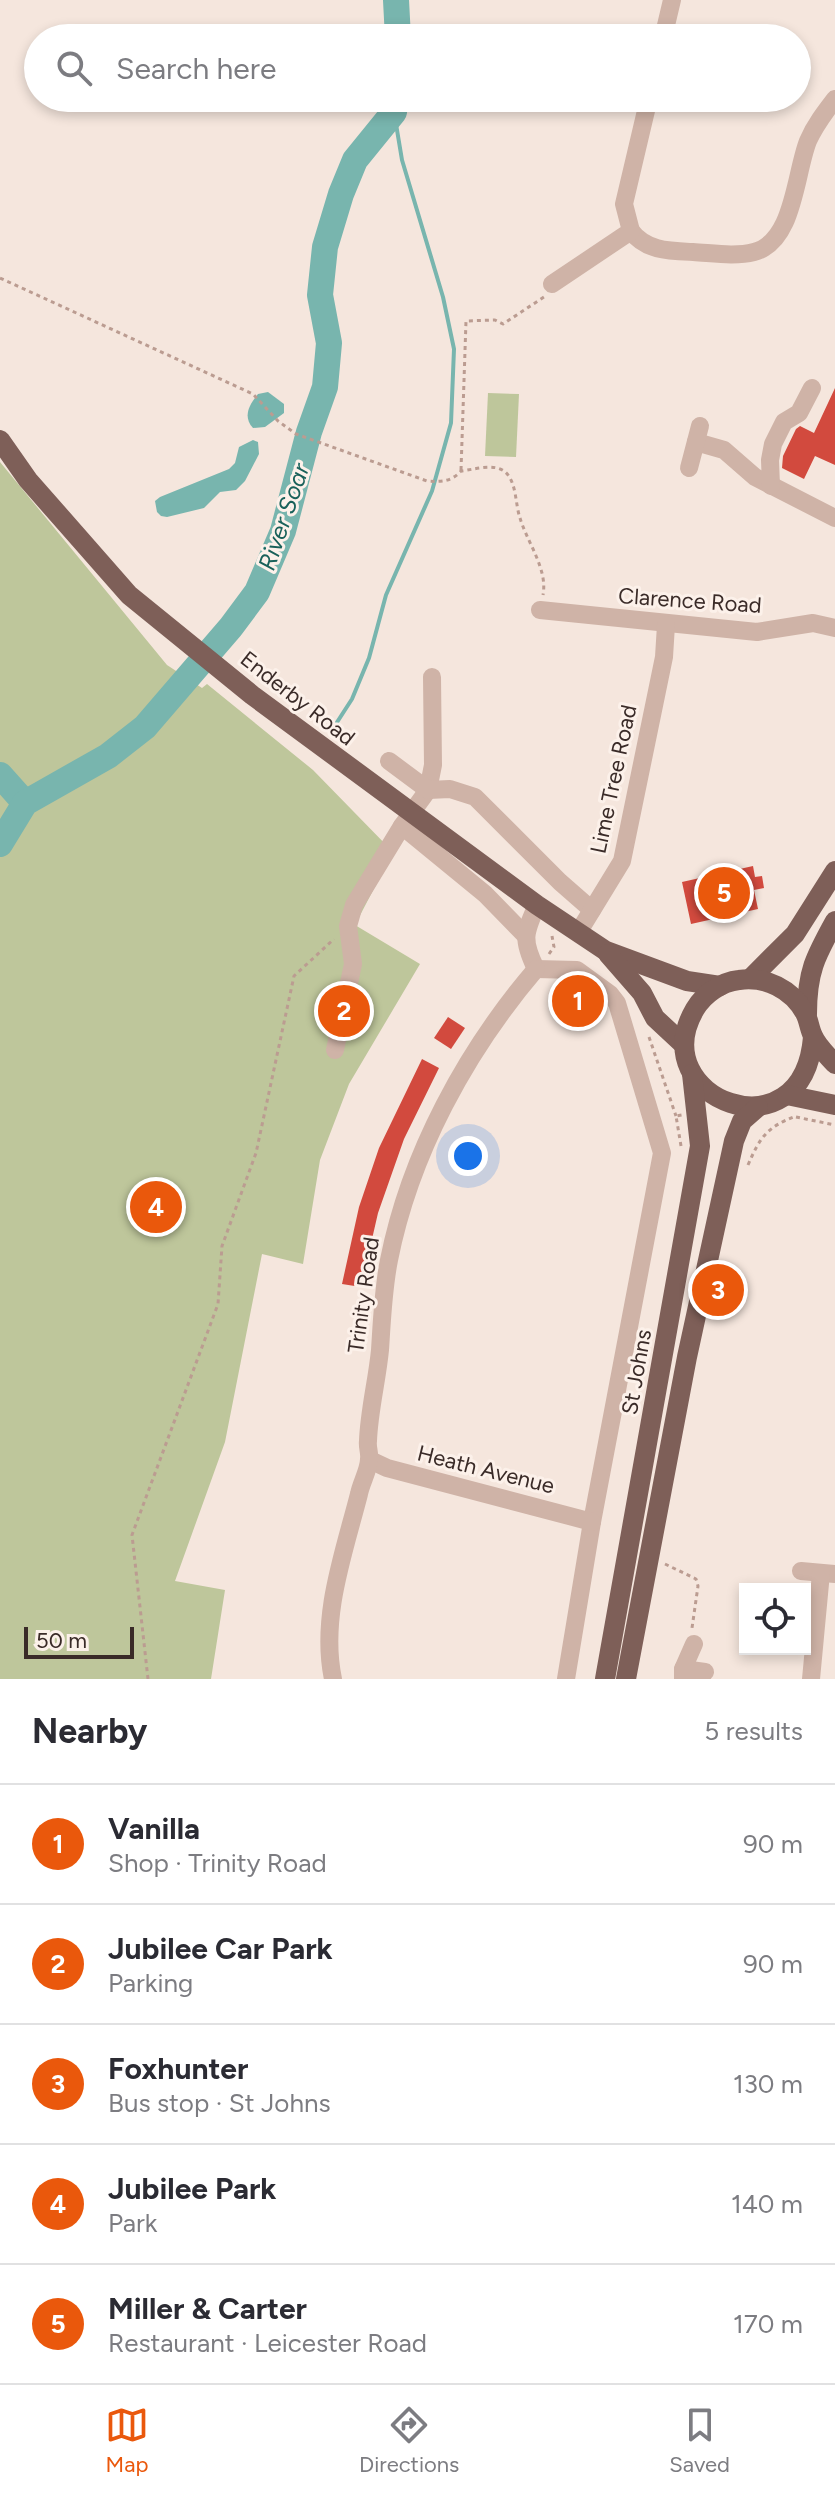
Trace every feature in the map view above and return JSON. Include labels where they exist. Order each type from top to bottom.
[{"type":"main road","name":"Enderby Road","points":[[0,440],[28,480],[129,595],[407,819],[601,948],[687,981],[720,986]]},
{"type":"main road","points":[[750,979],[795,934],[835,871]]},
{"type":"main road","points":[[626,1679],[687,1357],[734,1141],[742,1121],[758,1107],[787,1095],[801,1081],[811,1060],[813,1037],[807,1014],[807,983],[818,951],[835,921]]},
{"type":"main road","name":"Enderby Road","points":[[601,948],[642,993],[655,1018],[684,1045]]},
{"type":"main road","points":[[758,1107],[724,1102],[705,1091],[692,1074],[686,1058],[684,1045],[688,1021],[700,1001],[720,986],[750,979],[773,983],[783,989],[807,1014]]},
{"type":"main road","points":[[813,1037],[835,1064]]},
{"type":"main road","name":"St Johns","points":[[605,1679],[700,1146],[692,1074]]},
{"type":"main road","points":[[787,1095],[835,1105]]},
{"type":"street","points":[[666,24],[672,0]]},
{"type":"street","points":[[646,112],[624,204],[631,231],[645,244],[665,251],[743,254],[768,246],[779,236],[814,128],[835,99]]},
{"type":"street","points":[[552,284],[631,231]]},
{"type":"street","points":[[771,486],[773,444],[784,422],[799,413],[812,388]]},
{"type":"street","points":[[689,468],[698,434],[724,450],[755,477],[835,518]]},
{"type":"street","name":"Clarence Road","points":[[540,610],[757,632],[813,623],[835,628]]},
{"type":"street","name":"Lime Tree Road","points":[[578,933],[622,861],[664,657],[666,625]]},
{"type":"street","points":[[335,1050],[353,964],[348,926],[354,905],[428,790],[433,765],[432,677]]},
{"type":"street","points":[[389,761],[428,790],[450,789],[475,797],[592,910]]},
{"type":"street","points":[[407,819],[524,934],[536,969],[577,970],[610,994],[617,1003],[662,1153],[592,1522],[566,1679]]},
{"type":"street","points":[[524,934],[537,905]]},
{"type":"street","points":[[577,970],[601,948]]},
{"type":"street","name":"Trinity Road","points":[[333,1679],[330,1618],[360,1489],[370,1460],[367,1442],[380,1352],[383,1296],[399,1220],[413,1179],[449,1098],[478,1048],[536,969]]},
{"type":"street","name":"Heath Avenue","points":[[370,1460],[387,1468],[592,1522]]},
{"type":"street","points":[[801,1571],[828,1573],[826,1630],[811,1679]]},
{"type":"street","points":[[694,1644],[683,1674],[705,1672]]},
{"type":"path","points":[[0,278],[253,394],[278,421],[296,434],[427,481],[441,482],[454,479],[461,471],[466,321],[495,320],[503,324],[549,294],[552,284]]},
{"type":"path","points":[[461,471],[495,467],[510,479],[519,517],[537,557],[545,588],[540,610]]},
{"type":"path","points":[[148,1679],[132,1535],[218,1304],[222,1246],[256,1153],[294,976],[348,926]]},
{"type":"path","points":[[793,1117],[835,1125]]},
{"type":"path","points":[[648,1557],[696,1579],[698,1586],[691,1635],[694,1644]]},
{"type":"green space","points":[[488,393],[519,394],[516,457],[485,456]]},
{"type":"green space","points":[[0,462],[167,665],[202,688],[207,684],[313,770],[393,852],[355,925],[420,964],[349,1084],[320,1160],[303,1264],[262,1254],[225,1442],[175,1581],[225,1590],[211,1679],[0,1679]]},
{"type":"water","points":[[268,392],[284,404],[284,413],[265,427],[253,428],[248,419],[250,406],[258,394]]},
{"type":"water","points":[[253,440],[258,442],[259,454],[245,481],[236,490],[220,492],[204,508],[167,517],[157,512],[155,501],[160,497],[229,469],[235,463],[239,447]]},
{"type":"building","points":[[835,388],[835,465],[815,456],[804,479],[782,468],[783,456],[800,426],[814,433]]},
{"type":"building","points":[[753,866],[755,877],[762,876],[764,888],[754,890],[758,909],[691,924],[682,882]]},
{"type":"building","points":[[448,1017],[465,1028],[451,1049],[434,1038]]},
{"type":"building","points":[[422,1059],[439,1068],[404,1139],[378,1213],[361,1287],[342,1284],[359,1207],[379,1148]]},
{"type":"waterway","name":"River Soar","points":[[396,0],[397,24]]},
{"type":"waterway","points":[[332,730],[352,699],[369,658],[386,595],[432,491],[451,423],[454,349],[443,297],[402,160],[394,112]]},
{"type":"waterway","name":"River Soar","points":[[0,844],[25,803],[108,756],[145,727],[257,592],[283,531],[309,432],[325,387],[329,343],[320,295],[325,247],[355,160],[394,112]]},
{"type":"waterway","points":[[0,775],[25,803]]},
{"type":"place","name":"Miller & Carter","points":[[724,893]]},
{"type":"place","name":"Vanilla","points":[[578,1001]]},
{"type":"place","name":"Jubilee Car Park","points":[[344,1011]]},
{"type":"place","name":"Jubilee Park","points":[[156,1207]]},
{"type":"place","name":"Foxhunter","points":[[718,1290]]}]
